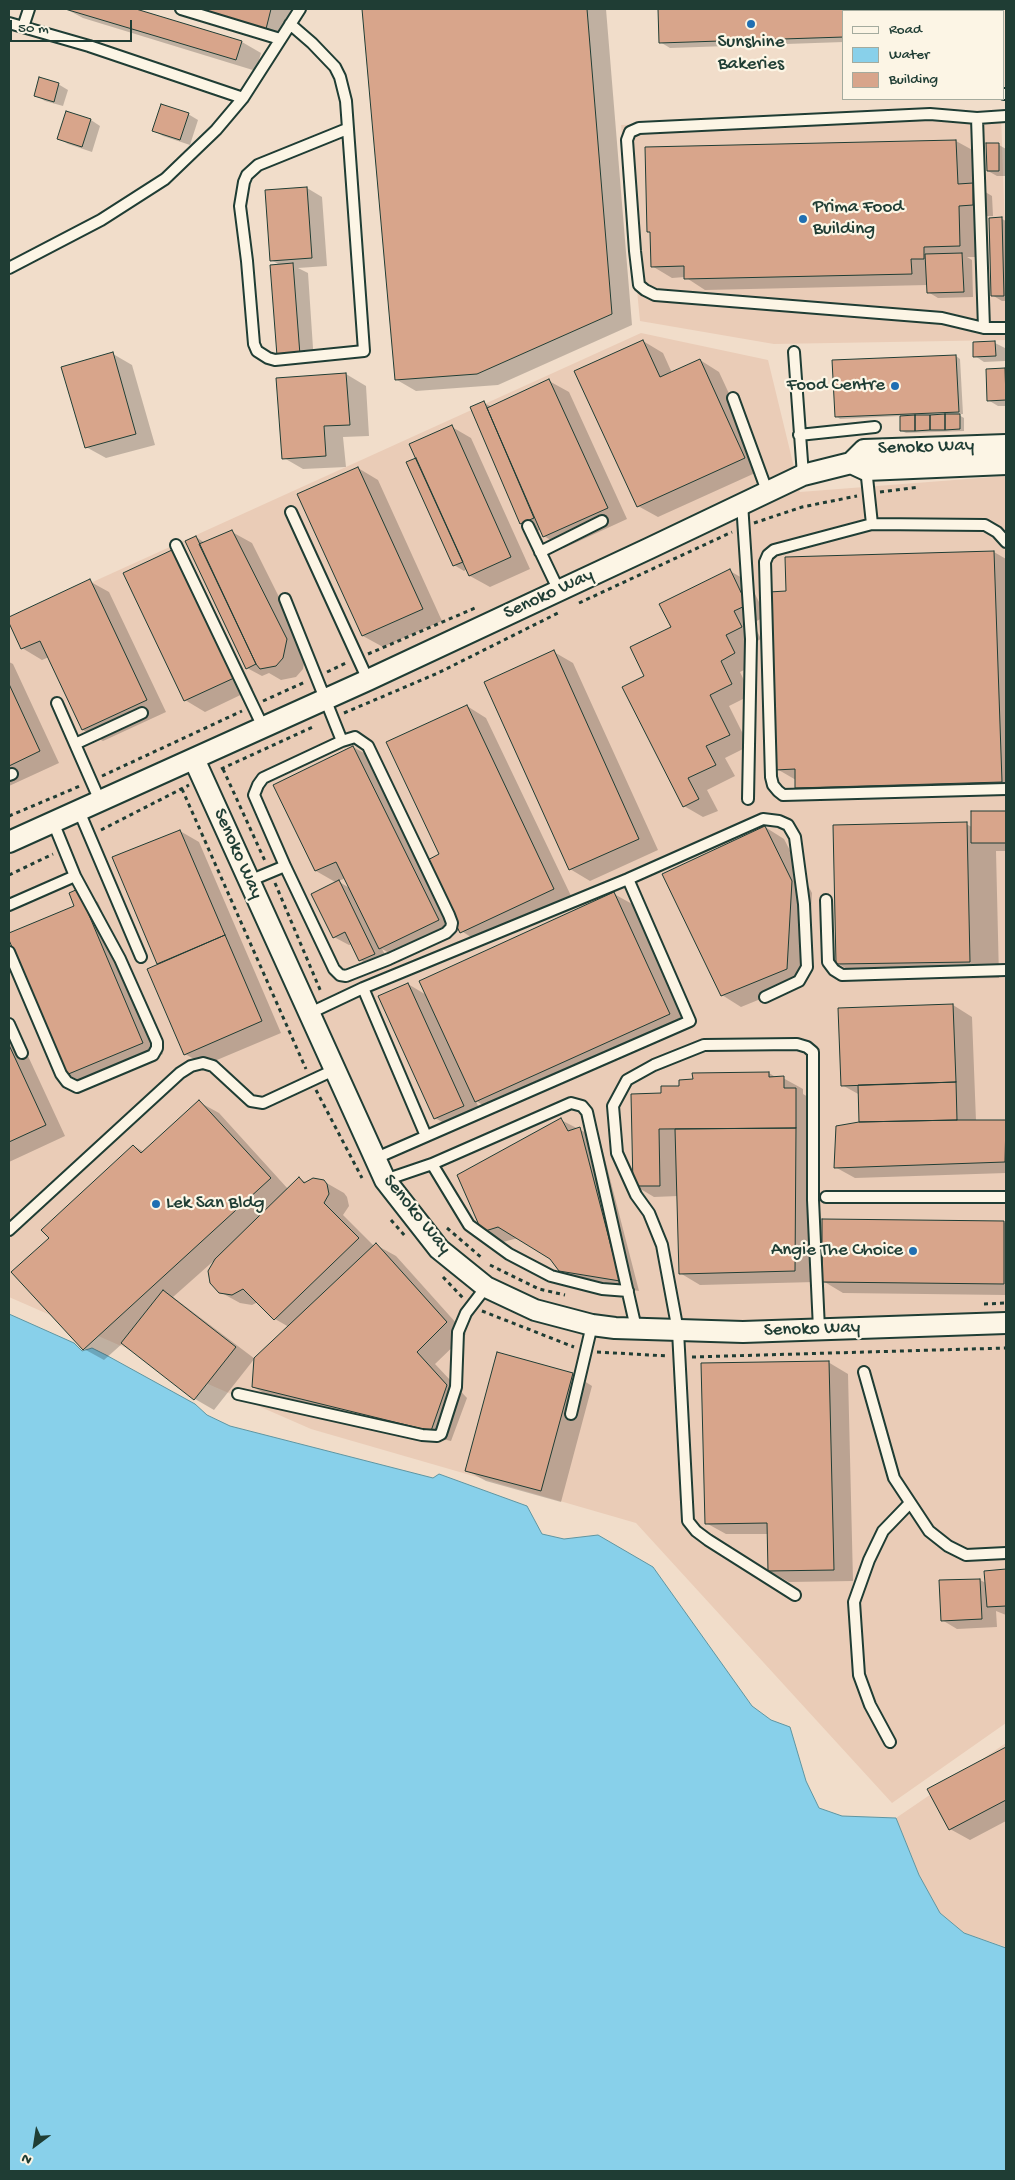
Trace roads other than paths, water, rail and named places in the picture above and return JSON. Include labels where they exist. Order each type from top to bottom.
[{"type":"street","name":"Senoko Way","points":[[9,842],[263,728],[329,708],[368,680],[803,475],[860,461],[1006,445]]},
{"type":"street","name":"Senoko Way","points":[[860,461],[1006,464]]},
{"type":"street","name":"Senoko Way","points":[[194,759],[308,1014],[385,1180],[438,1249],[486,1287],[535,1310],[592,1325],[678,1331],[743,1332],[1006,1323]]},
{"type":"lane","points":[[23,27],[29,9]]},
{"type":"lane","points":[[181,9],[280,39]]},
{"type":"lane","points":[[9,268],[101,220],[165,179],[216,130],[243,98],[300,9]]},
{"type":"lane","points":[[9,23],[89,46],[243,98]]},
{"type":"lane","points":[[290,24],[312,42],[335,67],[340,77],[346,101],[364,351],[275,360],[268,358],[257,351],[254,344],[240,206],[244,182],[247,175],[258,165],[347,129]]},
{"type":"lane","points":[[1006,116],[977,118],[930,114],[638,128],[630,132],[627,140],[628,175],[639,285],[655,295],[942,318],[984,328],[1006,328]]},
{"type":"lane","points":[[977,118],[984,328]]},
{"type":"lane","points":[[794,352],[803,475]]},
{"type":"lane","points":[[733,398],[767,491]]},
{"type":"lane","points":[[799,435],[875,427]]},
{"type":"lane","points":[[860,461],[870,493],[872,524]]},
{"type":"lane","points":[[742,503],[751,639],[748,799]]},
{"type":"lane","points":[[291,512],[368,680]]},
{"type":"lane","points":[[540,552],[602,521]]},
{"type":"lane","points":[[1006,542],[997,532],[985,525],[872,524],[774,550],[768,555],[765,562],[771,777],[773,785],[783,795],[1006,789]]},
{"type":"lane","points":[[528,526],[559,591]]},
{"type":"lane","points":[[176,545],[263,728]]},
{"type":"lane","points":[[285,599],[342,741]]},
{"type":"lane","points":[[57,703],[100,801]]},
{"type":"lane","points":[[75,744],[142,713]]},
{"type":"lane","points":[[355,737],[368,746],[449,915],[452,923],[451,928],[446,933],[389,959],[346,976],[340,975],[334,969],[285,866],[254,795],[255,790],[263,778],[342,741],[355,737]]},
{"type":"lane","points":[[79,811],[141,957]]},
{"type":"lane","points":[[308,1014],[363,988],[628,879],[763,819],[779,821],[788,825],[795,837],[804,904],[807,967],[799,981],[765,997]]},
{"type":"lane","points":[[9,952],[61,1074],[67,1082],[77,1087],[153,1055],[157,1048],[156,1042],[120,959],[75,876],[53,822]]},
{"type":"lane","points":[[249,881],[285,866]]},
{"type":"lane","points":[[9,905],[75,876]]},
{"type":"lane","points":[[374,1159],[690,1021],[628,879]]},
{"type":"lane","points":[[826,900],[828,962],[834,970],[842,975],[1006,970]]},
{"type":"lane","points":[[363,988],[426,1136]]},
{"type":"lane","points":[[9,1024],[22,1053]]},
{"type":"lane","points":[[795,1595],[708,1540],[696,1531],[688,1521],[678,1331],[662,1245],[649,1213],[636,1195],[617,1153],[612,1106],[627,1080],[654,1065],[704,1045],[797,1044],[813,1052],[813,1200],[819,1329]]},
{"type":"lane","points":[[9,1230],[173,1080],[191,1066],[203,1063],[213,1066],[256,1103],[263,1103],[334,1070]]},
{"type":"lane","points":[[385,1180],[432,1164],[571,1102],[578,1103],[587,1112],[636,1328]]},
{"type":"lane","points":[[432,1164],[469,1226],[509,1254],[551,1276],[602,1289],[628,1290]]},
{"type":"lane","points":[[826,1197],[1006,1197]]},
{"type":"lane","points":[[238,1394],[422,1435],[437,1436],[441,1434],[456,1387],[458,1332],[471,1307],[486,1287]]},
{"type":"lane","points":[[571,1414],[592,1325]]},
{"type":"lane","points":[[864,1372],[894,1478],[929,1531],[948,1546],[966,1555],[1006,1553]]},
{"type":"lane","points":[[890,1742],[870,1705],[860,1675],[854,1602],[883,1531],[910,1504]]},
{"type":"water","points":[[9,1314],[74,1343],[82,1351],[92,1348],[106,1355],[195,1404],[207,1415],[230,1426],[433,1478],[439,1474],[527,1506],[542,1534],[564,1539],[598,1535],[653,1567],[752,1706],[771,1720],[790,1727],[806,1781],[819,1808],[842,1816],[896,1818],[919,1875],[940,1913],[964,1933],[1006,1948],[1006,2171],[9,2171]]},
{"type":"place","name":"Sunshine Bakeries","points":[[751,24]]},
{"type":"place","name":"Prima Food Building","points":[[803,219]]},
{"type":"place","name":"Food Centre","points":[[895,386]]},
{"type":"place","name":"Lek San Bldg","points":[[156,1204]]},
{"type":"place","name":"Angie The Choice","points":[[913,1251]]}]
